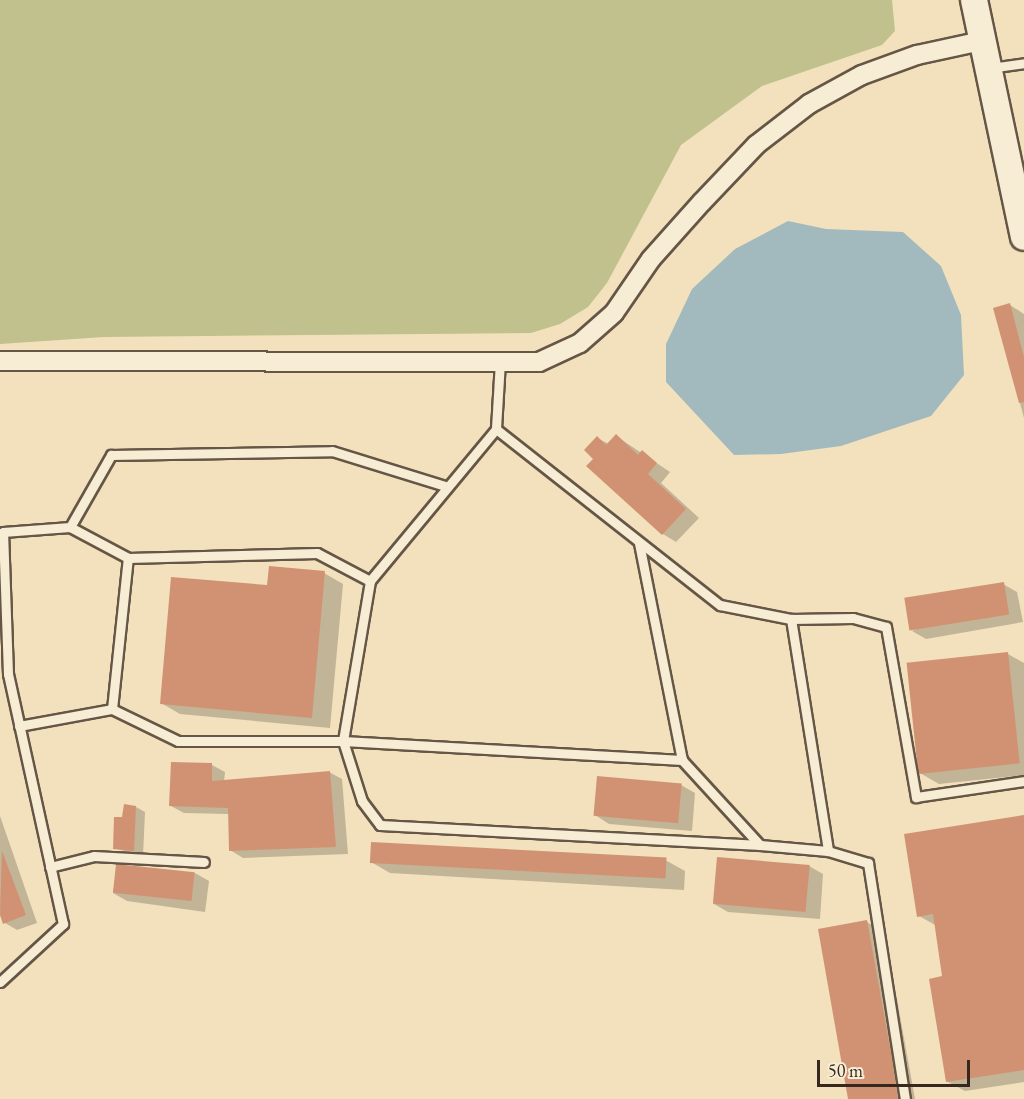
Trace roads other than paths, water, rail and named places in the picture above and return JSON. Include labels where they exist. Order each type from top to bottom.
[{"type":"main road","points":[[974,0],[1024,237]]},
{"type":"street","points":[[0,361],[539,362],[580,343],[614,313],[651,259],[702,202],[756,145],[808,104],[862,75],[906,59],[981,41]]},
{"type":"lane","points":[[987,68],[1024,63]]},
{"type":"lane","points":[[500,361],[496,429],[370,581],[343,741],[362,801],[380,825],[760,845],[828,851],[868,863],[905,1099]]},
{"type":"lane","points":[[496,429],[720,605],[791,619],[854,618],[886,627],[916,797],[1024,781]]},
{"type":"lane","points":[[70,527],[111,455],[332,451],[448,487]]},
{"type":"lane","points":[[0,982],[63,924],[8,675],[3,532],[70,527],[129,558],[317,553],[370,581]]},
{"type":"lane","points":[[639,543],[682,760],[760,845]]},
{"type":"lane","points":[[112,709],[129,558]]},
{"type":"lane","points":[[791,619],[828,851]]},
{"type":"lane","points":[[19,726],[112,709],[178,741],[343,741],[682,760]]},
{"type":"lane","points":[[50,867],[94,856],[204,862]]},
{"type":"water","points":[[788,221],[826,229],[903,232],[941,266],[961,315],[964,375],[931,416],[841,446],[781,454],[734,455],[666,382],[666,344],[692,289],[735,249]]}]
